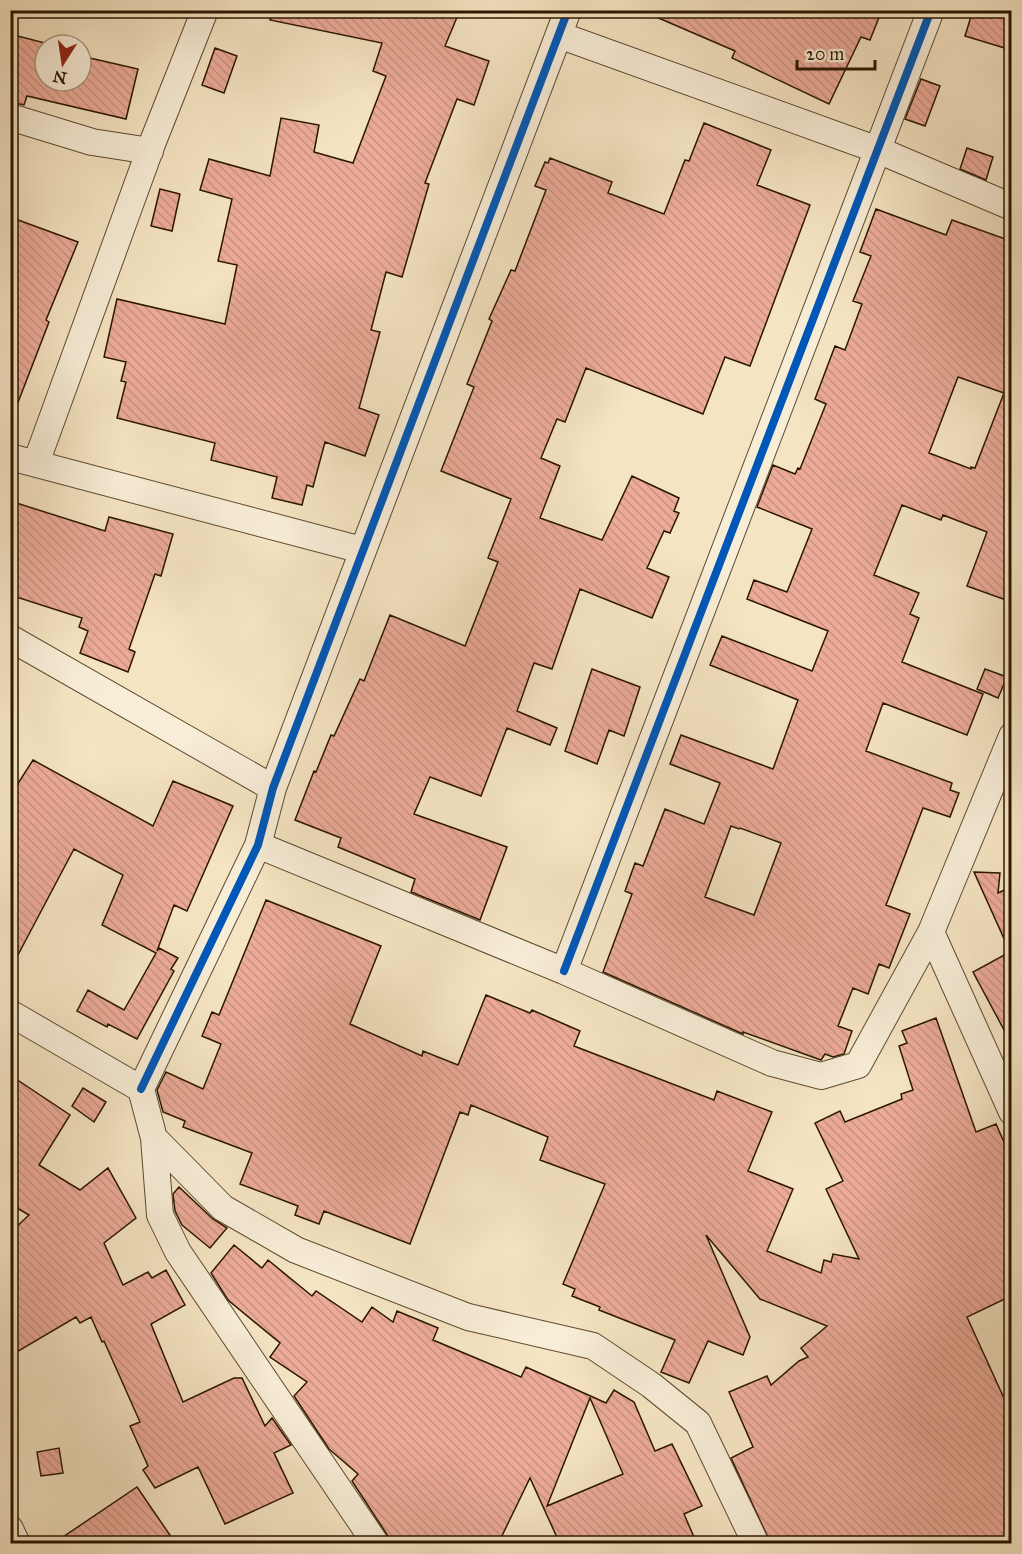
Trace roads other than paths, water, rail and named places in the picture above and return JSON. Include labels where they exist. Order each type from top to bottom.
[{"type":"street","points":[[36,463],[204,10]]},
{"type":"street","points":[[376,1544],[178,1252],[160,1215],[154,1138],[141,1089],[258,845],[273,788],[568,10]]},
{"type":"street","points":[[564,972],[931,10]]},
{"type":"street","points":[[559,34],[878,150],[1011,207]]},
{"type":"street","points":[[10,117],[93,142],[150,151]]},
{"type":"street","points":[[10,457],[363,550]]},
{"type":"street","points":[[10,638],[273,788]]},
{"type":"street","points":[[258,845],[564,972],[772,1063],[822,1076],[858,1065],[931,932],[1011,736]]},
{"type":"street","points":[[931,932],[1011,1112]]},
{"type":"street","points":[[10,1013],[141,1089]]},
{"type":"street","points":[[154,1138],[223,1208],[296,1250],[468,1317],[593,1346],[651,1385],[698,1423],[756,1544]]},
{"type":"street","points":[[10,1529],[17,1544]]}]
